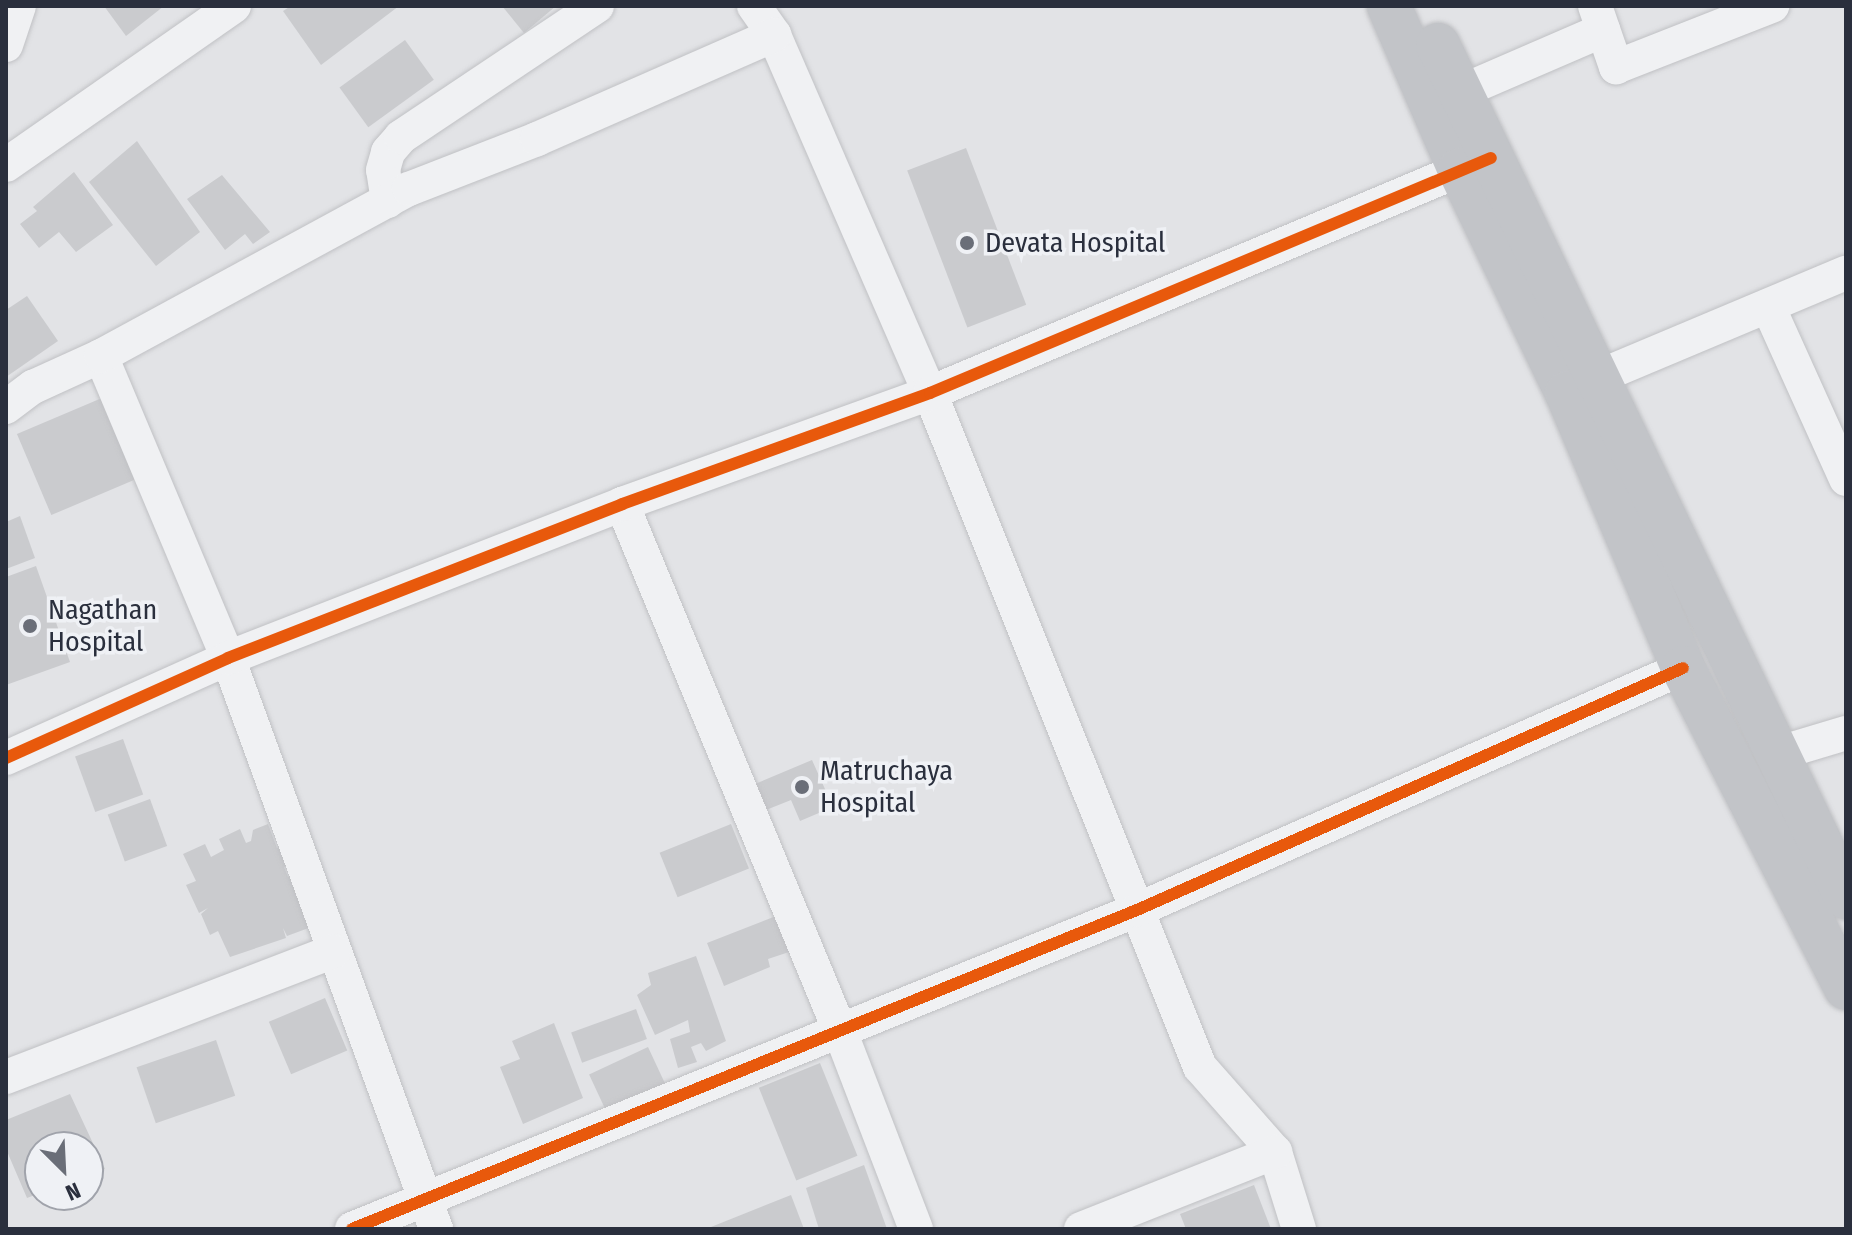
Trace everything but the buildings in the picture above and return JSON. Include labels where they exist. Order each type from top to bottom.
[{"type":"main road","points":[[1389,6],[1460,170],[1567,393],[1683,668],[1846,988]]},
{"type":"main road","points":[[1421,6],[1846,897]]},
{"type":"street","points":[[6,45],[19,6]]},
{"type":"street","points":[[6,165],[234,6]]},
{"type":"street","points":[[388,201],[383,170],[388,152],[401,137],[597,6]]},
{"type":"street","points":[[754,6],[774,35],[930,393],[1200,1067],[1275,1152],[1299,1229]]},
{"type":"street","points":[[1460,92],[1599,18],[1616,67],[1772,6]]},
{"type":"street","points":[[6,407],[33,387],[101,356],[388,201],[774,35]]},
{"type":"street","points":[[6,758],[228,658],[622,504],[930,393],[1460,170]]},
{"type":"street","points":[[1598,377],[1846,273]]},
{"type":"street","points":[[1768,306],[1846,479]]},
{"type":"street","points":[[101,356],[228,658],[430,1214]]},
{"type":"street","points":[[622,504],[840,1031],[916,1229]]},
{"type":"street","points":[[352,1229],[430,1214],[840,1031],[1137,910],[1683,668]]},
{"type":"street","points":[[1776,754],[1846,733]]},
{"type":"street","points":[[6,1077],[334,951]]},
{"type":"street","points":[[1081,1229],[1275,1152]]},
{"type":"cycle path","points":[[6,758],[228,658],[622,504],[930,393],[1491,158]]},
{"type":"cycle path","points":[[352,1229],[1137,910],[1683,668]]},
{"type":"place","name":"Devata Hospital","points":[[967,243]]},
{"type":"place","name":"Nagathan Hospital","points":[[30,626]]},
{"type":"place","name":"Matruchaya Hospital","points":[[802,787]]}]
